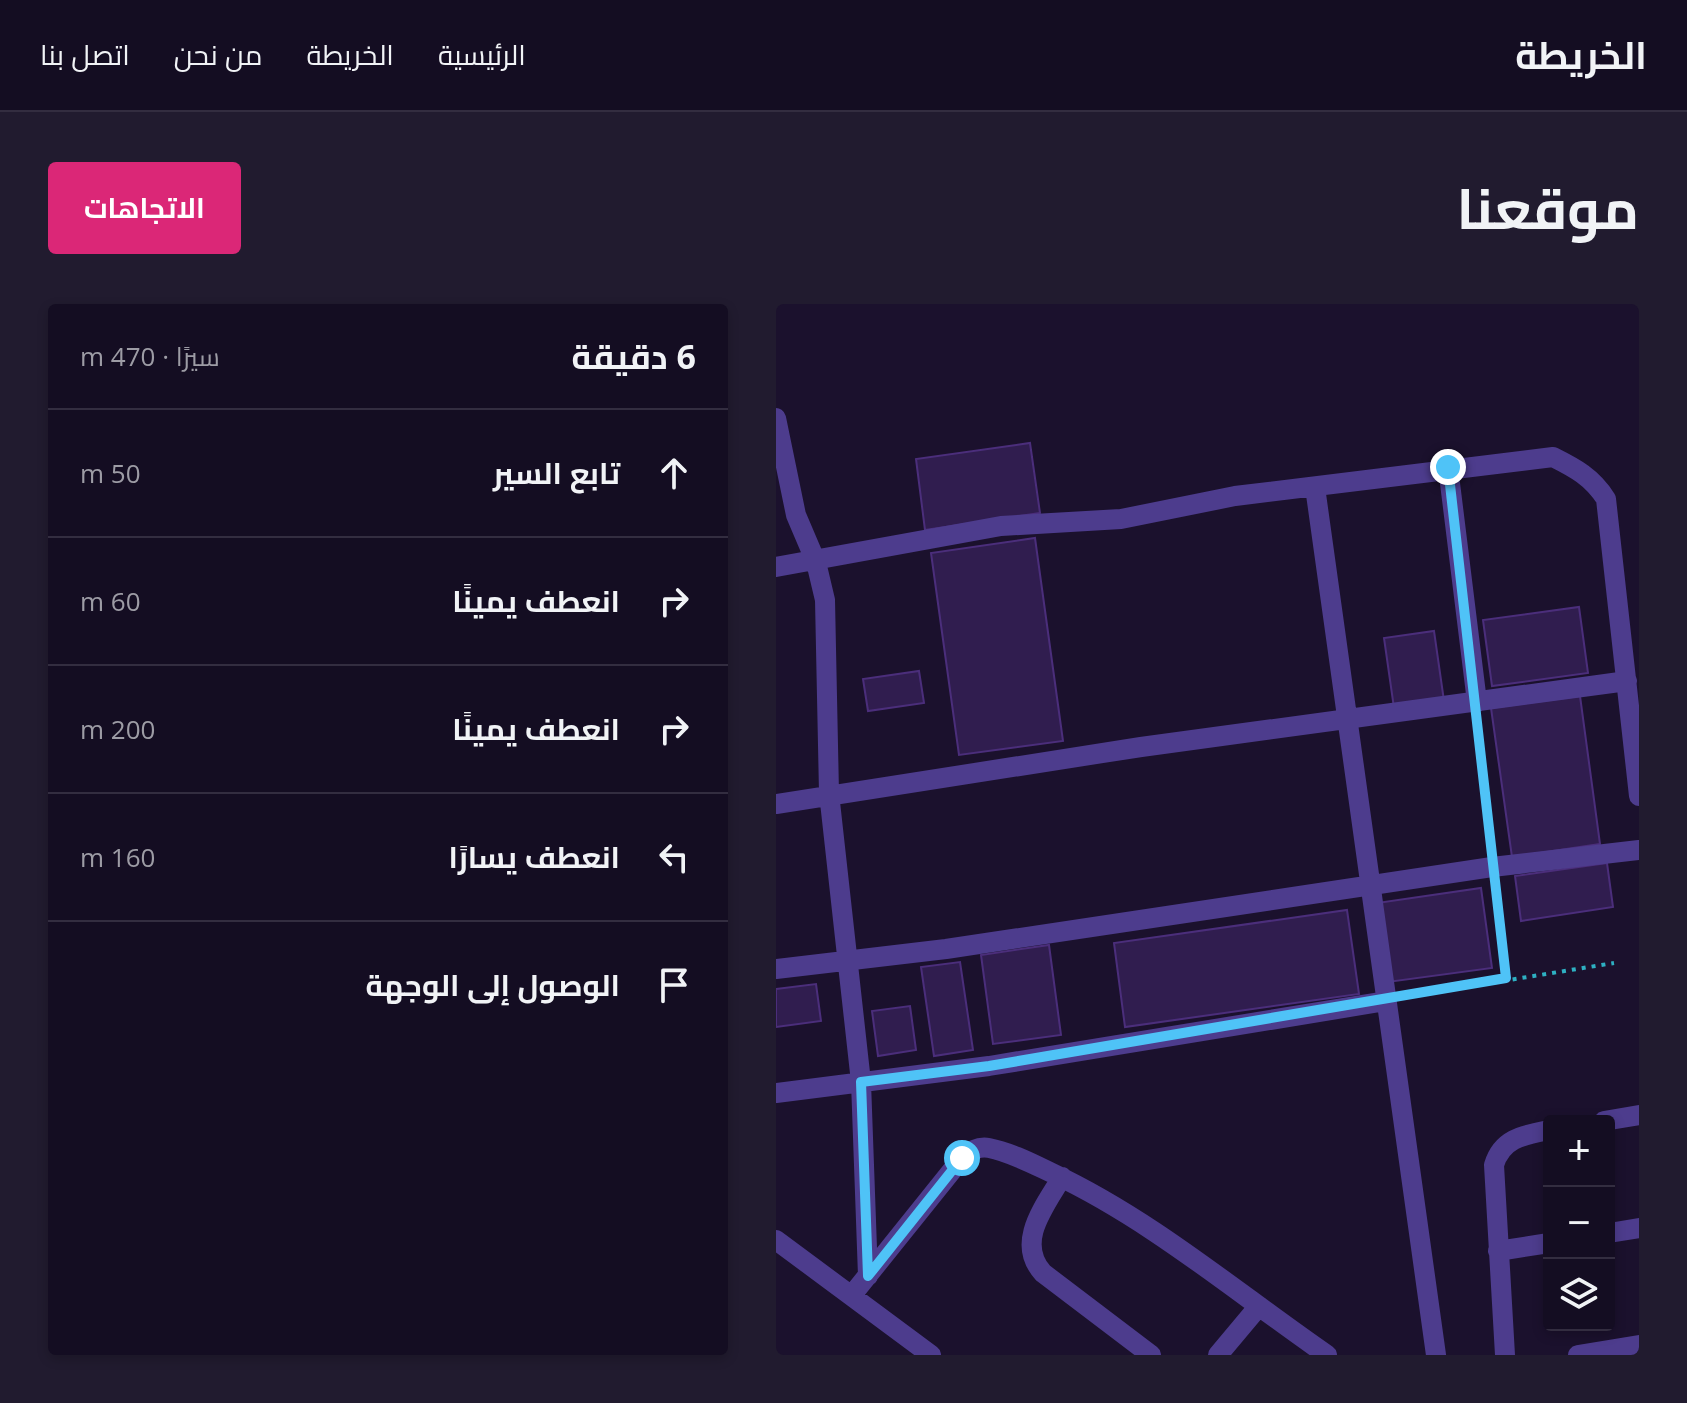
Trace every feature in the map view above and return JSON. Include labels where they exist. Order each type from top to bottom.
[{"type":"street","points":[[776,418],[796,515],[816,562],[825,600],[829,793],[861,1082],[868,1276]]},
{"type":"street","points":[[776,567],[816,562],[962,532],[1066,520],[1121,519],[1235,496],[1448,467],[1553,457],[1596,483],[1606,499],[1612,528],[1639,796]]},
{"type":"street","points":[[1448,467],[1477,702]]},
{"type":"street","points":[[1315,487],[1436,1355]]},
{"type":"street","points":[[776,804],[829,793],[1627,681]]},
{"type":"street","points":[[776,969],[848,958],[946,949],[1492,867],[1639,850]]},
{"type":"street","points":[[776,1093],[989,1066],[1386,1001]]},
{"type":"street","points":[[1615,1119],[1639,1115]]},
{"type":"street","points":[[1505,1355],[1493,1174],[1497,1157],[1514,1138],[1543,1131]]},
{"type":"street","points":[[852,1295],[962,1158],[976,1148],[987,1147],[1062,1177],[1184,1251],[1327,1355]]},
{"type":"street","points":[[1062,1177],[1036,1222],[1030,1248],[1032,1259],[1043,1273],[1151,1355]]},
{"type":"street","points":[[1615,1232],[1639,1228]]},
{"type":"street","points":[[776,1240],[931,1355]]},
{"type":"street","points":[[1498,1251],[1543,1244]]},
{"type":"street","points":[[1218,1355],[1259,1306]]},
{"type":"street","points":[[1586,1354],[1639,1345]]},
{"type":"path","points":[[1477,702],[1506,978]]},
{"type":"path","points":[[1386,1001],[1506,978],[1614,963]]},
{"type":"building","points":[[1030,443],[1040,513],[925,530],[916,459]]},
{"type":"building","points":[[1035,538],[1063,741],[959,755],[931,553]]},
{"type":"building","points":[[1579,607],[1588,673],[1492,686],[1483,620]]},
{"type":"building","points":[[1434,631],[1444,701],[1394,708],[1384,638]]},
{"type":"building","points":[[919,671],[924,703],[868,711],[863,679]]},
{"type":"building","points":[[1580,696],[1600,844],[1512,857],[1491,708]]},
{"type":"building","points":[[1607,863],[1613,907],[1521,921],[1515,876]]},
{"type":"building","points":[[1481,888],[1492,968],[1388,982],[1377,903]]},
{"type":"building","points":[[1347,910],[1359,994],[1125,1027],[1114,943]]},
{"type":"building","points":[[1049,945],[1061,1035],[993,1044],[981,955]]},
{"type":"building","points":[[960,962],[973,1050],[934,1056],[921,967]]},
{"type":"building","points":[[816,984],[821,1021],[776,1027],[776,989]]},
{"type":"building","points":[[910,1006],[916,1050],[878,1056],[872,1011]]},
{"type":"route","points":[[962,1158],[868,1276],[861,1082],[989,1066],[1386,1001],[1506,978],[1448,467]]}]
